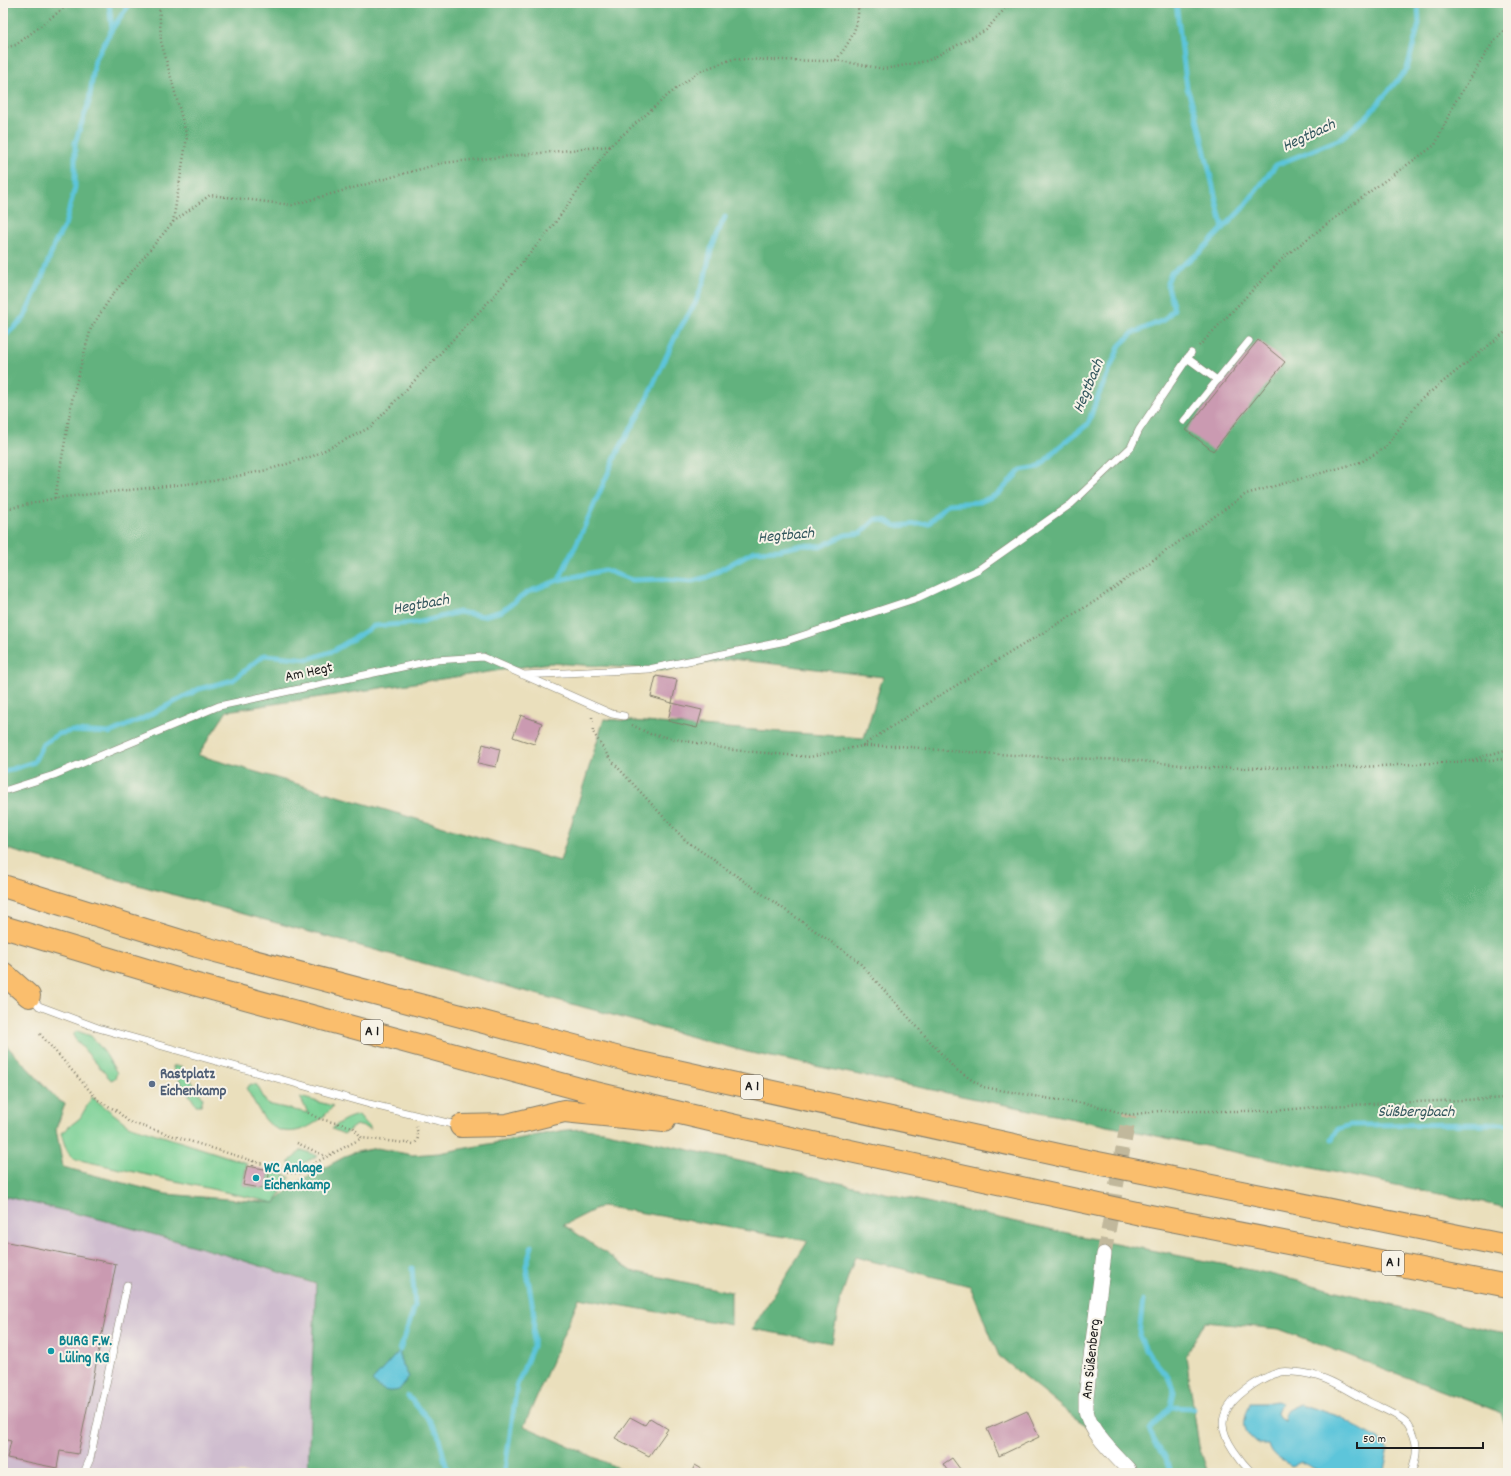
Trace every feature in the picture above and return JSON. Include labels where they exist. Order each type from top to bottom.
[{"type":"highway","name":"A 1","points":[[3,886],[197,946],[627,1060],[1060,1155],[1508,1246]]},
{"type":"highway","name":"A 1","points":[[3,927],[190,982],[591,1092],[744,1128],[1150,1216],[1508,1286]]},
{"type":"highway","points":[[3,973],[29,996]]},
{"type":"highway","points":[[462,1126],[507,1125],[564,1111],[744,1128]]},
{"type":"street","name":"Am Süßenberg","points":[[1104,1254],[1086,1398],[1086,1411],[1090,1424],[1128,1469],[1128,1473]]},
{"type":"lane","points":[[1184,421],[1249,341]]},
{"type":"lane","points":[[523,675],[649,669],[786,641],[917,598],[979,569],[1071,504],[1130,446],[1139,430],[1189,356],[1217,380]]},
{"type":"lane","name":"Am Hegt","points":[[3,790],[54,775],[219,706],[435,660],[483,657],[592,706],[612,714],[624,716]]},
{"type":"lane","points":[[29,996],[39,1006],[98,1028],[369,1104],[462,1126]]},
{"type":"lane","points":[[84,1473],[90,1459],[127,1285]]},
{"type":"lane","points":[[1252,1473],[1243,1464],[1228,1438],[1223,1424],[1225,1416],[1228,1408],[1242,1392],[1261,1380],[1282,1372],[1304,1373],[1324,1378],[1342,1386],[1407,1423],[1416,1440],[1416,1461],[1412,1473]]},
{"type":"path","points":[[3,48],[16,45],[70,3]]},
{"type":"path","points":[[159,3],[161,41],[188,137],[173,222]]},
{"type":"path","points":[[836,60],[851,40],[859,14],[858,3]]},
{"type":"path","points":[[3,510],[55,498],[213,481],[267,470],[313,456],[371,427],[498,292],[549,232],[610,146],[668,95],[700,71],[734,59],[836,60],[884,69],[927,61],[986,30],[1010,3]]},
{"type":"path","points":[[1189,356],[1285,256],[1376,187],[1435,145],[1454,104],[1492,44],[1508,26]]},
{"type":"path","points":[[55,498],[73,396],[91,328],[113,294],[173,222],[210,195],[292,205],[442,163],[610,146]]},
{"type":"path","points":[[862,746],[942,694],[1097,600],[1246,494],[1361,462],[1385,448],[1419,401],[1508,330]]},
{"type":"path","points":[[592,706],[593,732],[610,759],[685,840],[857,960],[955,1069],[983,1087],[1089,1104],[1129,1115],[1159,1111],[1274,1111],[1326,1106],[1508,1098]]},
{"type":"path","points":[[650,734],[733,750],[810,757],[862,746],[900,746],[949,752],[1132,760],[1209,768],[1362,767],[1508,759]]},
{"type":"path","points":[[1468,761],[1508,749]]},
{"type":"path","points":[[40,1034],[98,1100],[117,1111],[130,1122],[291,1173],[300,1173],[362,1138],[414,1144],[417,1141],[418,1136],[412,1115]]},
{"type":"path","points":[[308,1113],[320,1119],[353,1127],[362,1138]]},
{"type":"path","points":[[297,1143],[326,1157]]},
{"type":"path","points":[[253,1161],[253,1167]]},
{"type":"shaded area","points":[[3,1196],[103,1220],[226,1255],[317,1285],[308,1473],[3,1473]]},
{"type":"green space","points":[[3,3],[1508,3],[1508,1208],[747,1052],[3,848]],"holes":[[[732,659],[883,677],[864,738],[604,719],[560,861],[198,755],[227,711],[549,663],[667,670]]]},
{"type":"green space","points":[[77,1031],[91,1036],[105,1053],[117,1073],[115,1078],[111,1080],[75,1039],[73,1035]]},
{"type":"green space","points":[[3,1042],[57,1099],[65,1104],[56,1129],[63,1167],[166,1194],[275,1203],[281,1196],[301,1180],[352,1153],[377,1148],[412,1155],[439,1153],[566,1130],[583,1129],[603,1131],[1090,1238],[1266,1273],[1489,1330],[1508,1333],[1508,1436],[1501,1413],[1279,1329],[1205,1322],[1186,1356],[1199,1446],[1208,1473],[1143,1473],[1103,1436],[1075,1418],[999,1356],[970,1286],[855,1257],[840,1300],[832,1343],[752,1329],[808,1241],[602,1206],[564,1225],[632,1271],[731,1292],[731,1325],[579,1298],[524,1426],[625,1471],[625,1473],[308,1473],[316,1284],[226,1255],[103,1220],[3,1196]]},
{"type":"green space","points":[[173,1066],[181,1066],[203,1098],[201,1105],[196,1105],[174,1072]]},
{"type":"green space","points":[[251,1084],[257,1085],[267,1104],[308,1113],[300,1097],[333,1106],[314,1124],[306,1128],[288,1132],[280,1130],[272,1126],[261,1113],[246,1088]]},
{"type":"green space","points":[[92,1097],[128,1125],[247,1163],[243,1185],[266,1189],[270,1170],[290,1177],[275,1203],[75,1159],[67,1151],[61,1133],[80,1118]]},
{"type":"green space","points":[[359,1115],[371,1129],[356,1125],[344,1134],[332,1129],[344,1120]]},
{"type":"green space","points":[[302,1150],[318,1156],[297,1166],[288,1163]]},
{"type":"water","points":[[400,1350],[400,1359],[409,1377],[399,1390],[384,1390],[372,1381]]},
{"type":"water","points":[[1276,1401],[1281,1403],[1277,1412],[1279,1417],[1286,1422],[1284,1416],[1288,1410],[1301,1404],[1341,1417],[1380,1440],[1389,1449],[1383,1473],[1323,1473],[1301,1462],[1292,1466],[1278,1458],[1272,1452],[1269,1445],[1259,1445],[1249,1435],[1245,1426],[1250,1403]]},
{"type":"building","points":[[1258,340],[1285,362],[1213,451],[1186,430]]},
{"type":"building","points":[[656,676],[677,680],[672,703],[651,697]]},
{"type":"building","points":[[672,703],[702,710],[697,728],[668,721]]},
{"type":"building","points":[[521,715],[542,723],[534,744],[513,737]]},
{"type":"building","points":[[483,744],[500,749],[496,767],[478,763]]},
{"type":"building","name":"WC Anlage Eichenkamp","points":[[247,1166],[270,1170],[266,1189],[243,1185]]},
{"type":"building","name":"BURG F.W. Lüling KG","points":[[3,1241],[116,1264],[78,1454],[60,1451],[57,1468],[7,1458],[11,1441],[3,1439]]},
{"type":"building","points":[[1027,1411],[1039,1437],[999,1456],[987,1429]]},
{"type":"building","points":[[630,1417],[645,1425],[650,1418],[668,1429],[649,1456],[615,1438]]},
{"type":"building","points":[[952,1458],[963,1473],[949,1473],[943,1464]]},
{"type":"building","points":[[695,1465],[709,1473],[691,1473]]},
{"type":"waterway","points":[[109,3],[112,29]]},
{"type":"waterway","points":[[3,338],[24,318],[55,243],[65,225],[75,187],[75,143],[89,102],[95,60],[112,29],[130,3]]},
{"type":"waterway","points":[[1176,3],[1187,88],[1196,114],[1223,229]]},
{"type":"waterway","name":"Hegtbach","points":[[3,772],[34,762],[43,744],[58,734],[72,731],[109,733],[142,719],[199,689],[233,680],[264,655],[309,659],[333,651],[374,626],[417,623],[459,612],[483,616],[502,611],[528,592],[559,580],[605,570],[632,580],[665,579],[692,581],[708,577],[754,551],[779,550],[802,545],[822,546],[845,535],[861,533],[876,519],[887,521],[896,526],[929,523],[948,504],[980,502],[998,494],[1021,470],[1039,467],[1059,447],[1088,424],[1096,401],[1120,345],[1133,333],[1164,320],[1174,309],[1167,283],[1171,273],[1199,253],[1242,209],[1276,165],[1340,139],[1367,116],[1407,69],[1419,24],[1418,3]]},
{"type":"waterway","points":[[559,580],[618,451],[643,407],[677,333],[695,304],[704,281],[712,245],[725,217]]},
{"type":"waterway","name":"Süßbergbach","points":[[1332,1140],[1338,1129],[1350,1125],[1508,1124]]},
{"type":"waterway","points":[[505,1470],[517,1385],[533,1346],[534,1315],[526,1266],[532,1246]]},
{"type":"waterway","points":[[400,1350],[415,1306],[412,1268]]},
{"type":"waterway","points":[[1143,1300],[1139,1335],[1146,1350],[1168,1377],[1174,1392],[1171,1407],[1149,1430],[1166,1458],[1170,1473]]},
{"type":"waterway","points":[[408,1396],[430,1421],[438,1434],[448,1473]]},
{"type":"waterway","points":[[1171,1407],[1193,1408]]},
{"type":"tunnel","points":[[1104,1254],[1129,1115]]},
{"type":"place","name":"Rastplatz Eichenkamp","points":[[152,1084]]},
{"type":"place","name":"WC Anlage Eichenkamp","points":[[256,1178]]},
{"type":"place","name":"BURG F.W. Lüling KG","points":[[51,1351]]}]
